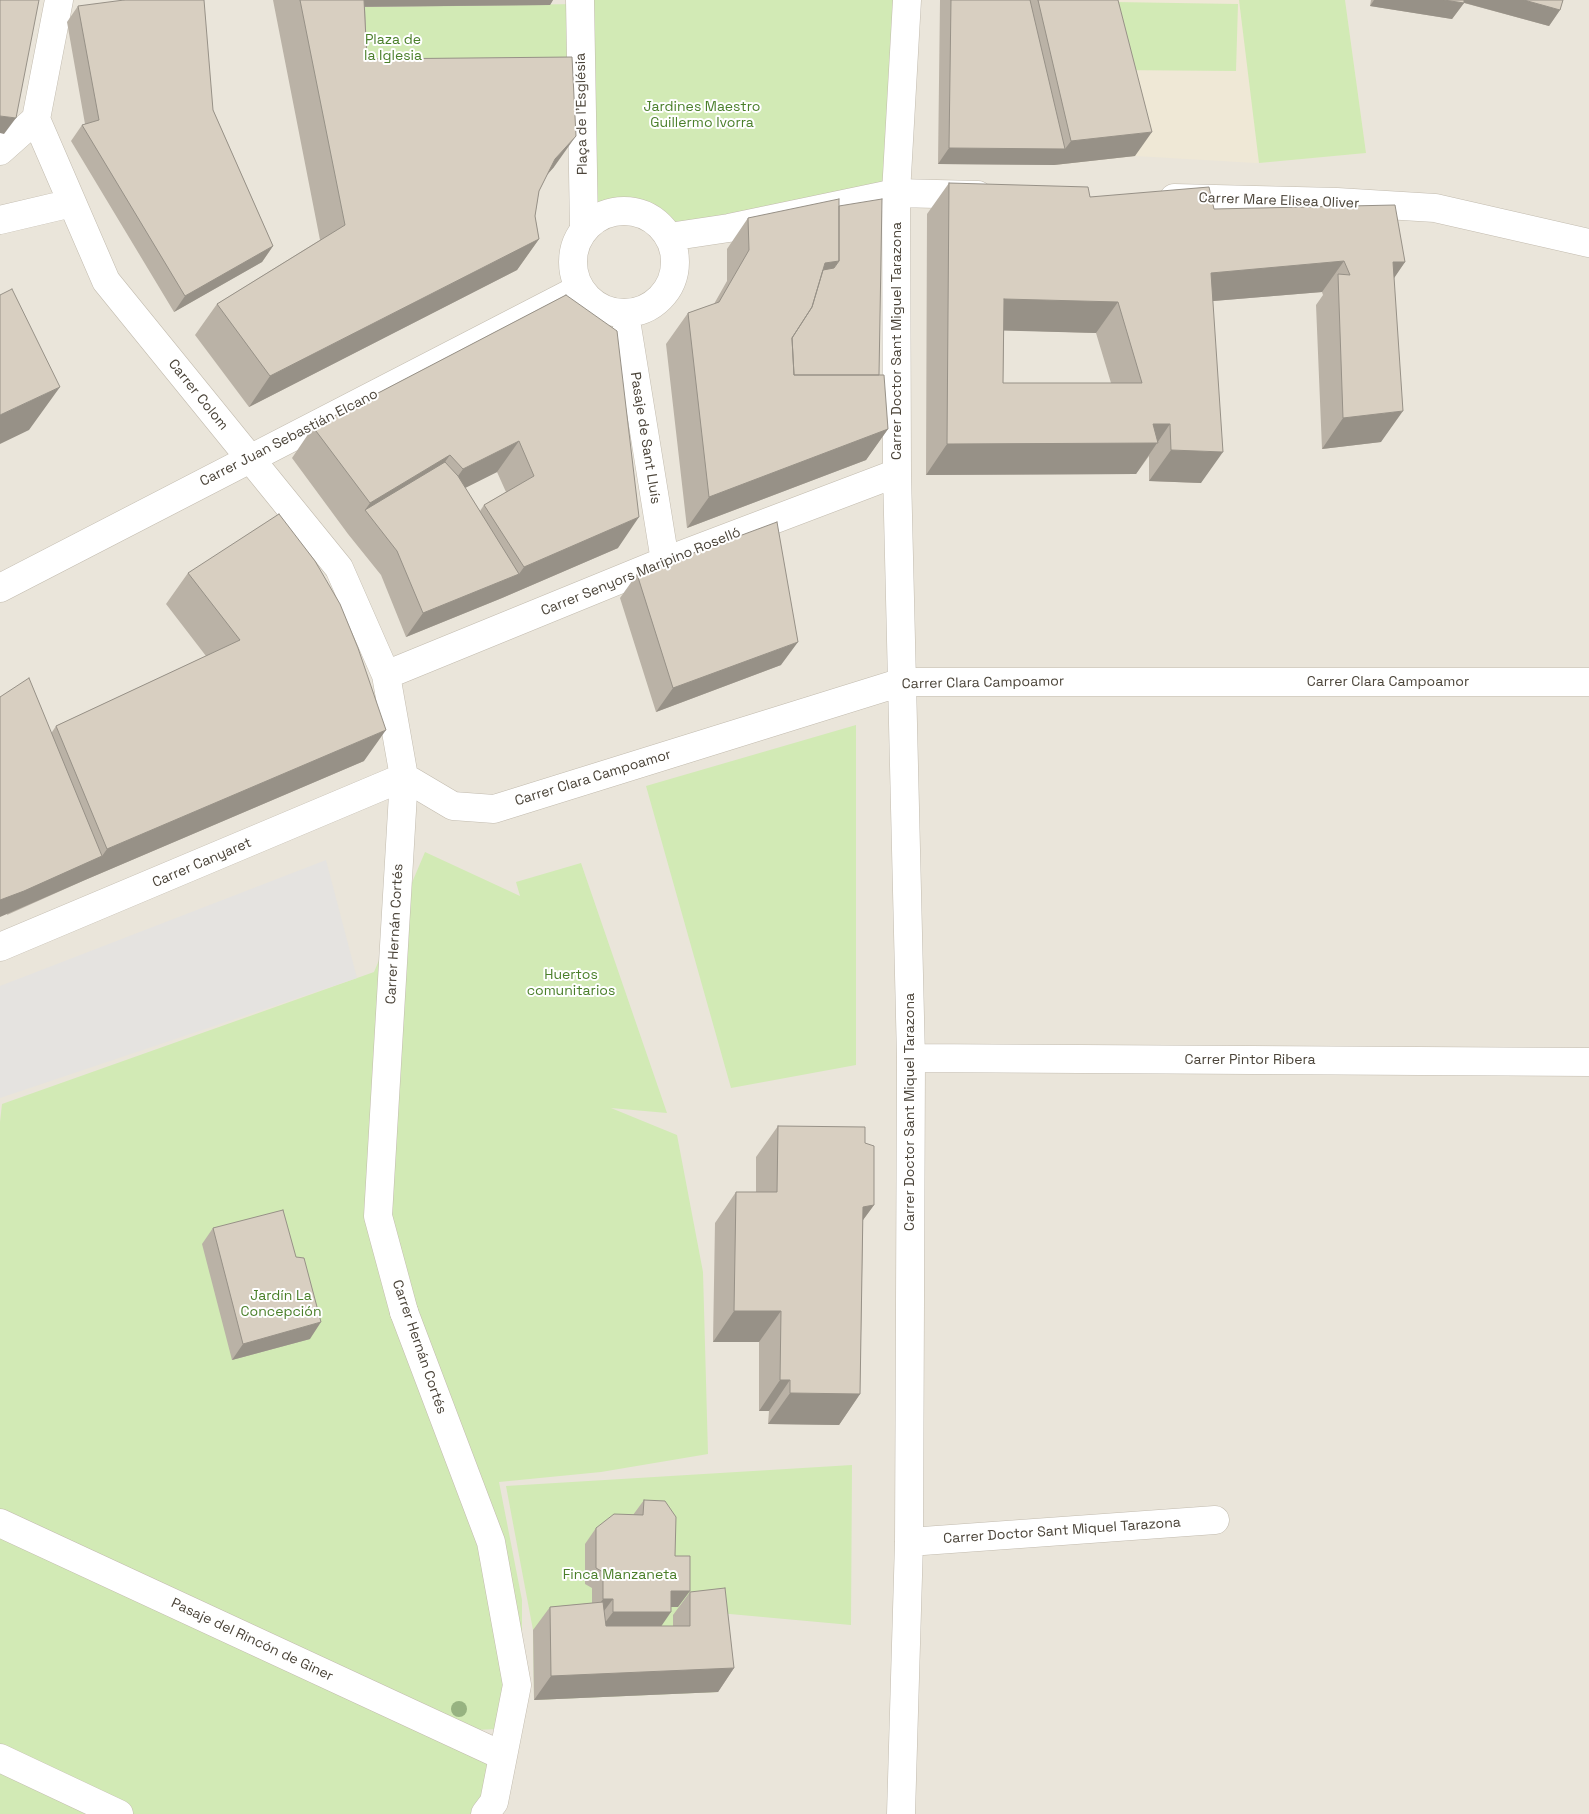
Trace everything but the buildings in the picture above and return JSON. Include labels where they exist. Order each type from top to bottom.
[{"type":"street","points":[[0,151],[36,119],[59,0]]},
{"type":"street","name":"Plaça de l’Església","points":[[579,289],[572,252],[584,228],[580,0]]},
{"type":"street","name":"Carrer Doctor Sant Miguel Tarazona","points":[[902,682],[897,473],[896,193],[908,0]]},
{"type":"street","name":"Carrer Colom","points":[[36,119],[106,281],[339,568],[386,675],[404,777]]},
{"type":"street","points":[[669,237],[729,228],[896,193],[1004,195]]},
{"type":"street","name":"Carrer Mare Elisea Oliver","points":[[1151,198],[1337,202],[1435,208],[1589,243]]},
{"type":"street","points":[[0,220],[72,203]]},
{"type":"street","points":[[579,289],[596,306],[625,314],[649,307],[666,292],[675,262],[669,237],[656,222],[637,212],[612,211],[584,228]]},
{"type":"street","name":"Carrer Juan Sebastián Elcano","points":[[0,588],[579,289]]},
{"type":"street","name":"Pasaje de Sant Lluís","points":[[625,314],[665,561]]},
{"type":"street","name":"Carrer Senyors Maripino Roselló","points":[[386,675],[665,561],[897,473]]},
{"type":"street","name":"Carrer Clara Campoamor","points":[[404,777],[453,806],[494,809],[902,682],[1589,682]]},
{"type":"street","name":"Carrer Doctor Sant Miquel Tarazona","points":[[901,1814],[909,1542],[911,1058],[902,682]]},
{"type":"street","name":"Carrer Canyaret","points":[[0,947],[404,777]]},
{"type":"street","name":"Carrer Hernán Cortés","points":[[404,777],[378,1216],[404,1312],[491,1542],[518,1686],[494,1802],[485,1814]]},
{"type":"street","name":"Carrer Pintor Ribera","points":[[911,1058],[1589,1062]]},
{"type":"street","name":"Carrer Doctor Sant Miquel Tarazona","points":[[909,1542],[1215,1520]]},
{"type":"street","name":"Pasaje del Rincón de Giner","points":[[0,1523],[503,1756]]},
{"type":"street","points":[[0,1758],[120,1814]]},
{"type":"shaded area","points":[[0,0],[1589,0],[1589,1814],[0,1814]]},
{"type":"shaded area","points":[[1016,0],[1345,0],[1366,153],[1256,163],[1135,156],[1054,165]]},
{"type":"shaded area","points":[[326,860],[357,978],[0,1098],[0,986]]},
{"type":"green space","name":"Jardines Maestro Guillermo Ivorra","points":[[580,0],[907,0],[896,193],[669,237],[656,222],[637,211],[613,211],[584,228],[581,87],[346,89],[341,7],[579,4]]},
{"type":"green space","points":[[1239,0],[1345,0],[1366,153],[1259,163]]},
{"type":"green space","points":[[1114,2],[1238,4],[1236,71],[1113,70]]},
{"type":"green space","points":[[856,725],[856,1065],[731,1088],[646,786]]},
{"type":"green space","name":"Jardín La Concepción","points":[[425,852],[520,896],[516,882],[581,863],[667,1113],[611,1108],[677,1135],[703,1272],[708,1454],[601,1472],[499,1482],[522,1600],[522,1728],[450,1731],[503,1756],[490,1814],[0,1814],[0,1122],[2,1104],[374,972]]},
{"type":"green space","name":"Finca Manzaneta","points":[[852,1465],[851,1625],[708,1612],[718,1692],[534,1700],[533,1630],[506,1486]]},
{"type":"park label","name":"Plaza de la Iglesia","points":[[393,48]]},
{"type":"park label","name":"Huertos comunitarios","points":[[571,984]]}]
